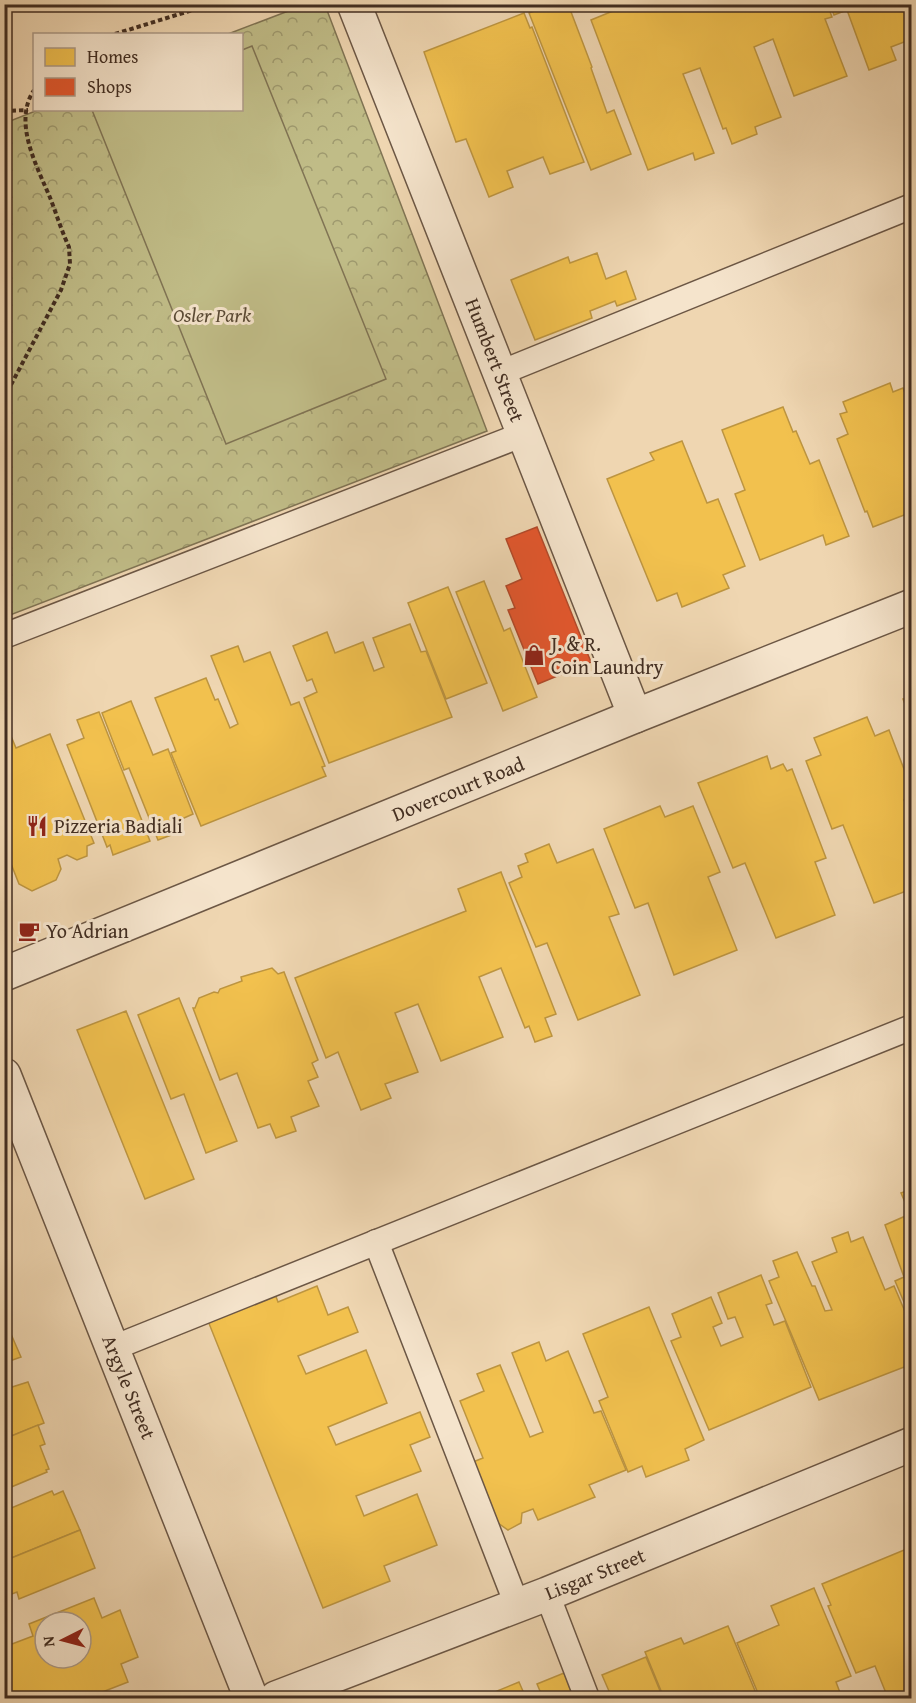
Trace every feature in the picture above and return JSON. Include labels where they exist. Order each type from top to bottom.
[{"type":"street","name":"Humbert Street","points":[[357,5],[635,716]]},
{"type":"street","name":"Dovercourt Road","points":[[4,974],[635,716],[912,606]]},
{"type":"street","name":"Argyle Street","points":[[4,1076],[251,1698]]},
{"type":"street","name":"Lisgar Street","points":[[276,1698],[532,1599],[912,1444]]},
{"type":"lane","points":[[500,373],[912,206]]},
{"type":"lane","points":[[4,636],[524,434]]},
{"type":"lane","points":[[113,1348],[912,1027]]},
{"type":"lane","points":[[376,1242],[532,1599],[587,1698]]},
{"type":"path","points":[[118,33],[212,4]]},
{"type":"path","points":[[4,398],[61,290],[70,261],[69,248],[29,144],[26,129],[33,93]]},
{"type":"path","points":[[4,111],[28,110]]},
{"type":"green space","name":"Osler Park","points":[[304,5],[325,5],[487,431],[5,617],[5,123],[35,111],[243,111],[243,33],[231,33]]},
{"type":"green space","points":[[252,46],[386,379],[226,444],[92,111],[243,111],[243,50]]},
{"type":"building: Homes","points":[[552,4],[568,4],[607,113],[614,110],[631,154],[591,170],[529,13]]},
{"type":"building: Homes","points":[[630,4],[827,4],[832,17],[825,19],[847,76],[794,96],[773,39],[754,47],[781,117],[755,127],[757,134],[732,144],[726,128],[723,129],[700,68],[683,74],[714,153],[695,160],[693,153],[648,170],[591,20]]},
{"type":"building: Homes","points":[[830,4],[901,4],[912,32],[912,39],[891,47],[896,60],[869,70],[847,10],[834,15]]},
{"type":"building: Homes","points":[[524,13],[530,28],[532,27],[584,162],[550,174],[543,157],[507,171],[513,187],[489,197],[466,139],[456,142],[424,52]]},
{"type":"building: Homes","points":[[597,253],[606,279],[626,271],[636,299],[617,306],[615,301],[590,311],[592,318],[535,340],[511,280],[568,257],[570,263]]},
{"type":"building: Homes","points":[[890,383],[893,392],[903,388],[912,412],[912,512],[873,527],[837,439],[848,434],[840,414],[847,412],[843,402]]},
{"type":"building: Homes","points":[[783,407],[810,464],[819,460],[849,536],[826,545],[823,535],[760,560],[735,494],[745,490],[722,430]]},
{"type":"building: Homes","points":[[682,441],[707,503],[718,499],[745,566],[723,575],[729,588],[682,607],[677,593],[657,601],[607,479],[654,460],[650,453]]},
{"type":"building: Homes","points":[[484,581],[504,631],[510,628],[537,697],[503,711],[456,592]]},
{"type":"building: Homes","points":[[448,587],[487,683],[446,699],[408,603]]},
{"type":"building: Homes","points":[[410,624],[421,652],[426,651],[452,717],[329,763],[304,698],[317,692],[312,679],[307,681],[293,646],[327,632],[335,653],[363,642],[374,671],[384,667],[373,638]]},
{"type":"building: Homes","points":[[238,646],[244,662],[270,652],[291,705],[299,702],[325,766],[322,767],[326,776],[201,826],[171,753],[176,751],[155,698],[206,678],[230,728],[238,724],[211,656]]},
{"type":"building: Homes","points":[[912,696],[912,734],[907,722],[911,720],[903,699]]},
{"type":"building: Homes","points":[[131,701],[153,755],[168,749],[193,814],[177,821],[182,831],[158,840],[129,768],[124,770],[102,713]]},
{"type":"building: Homes","points":[[99,712],[150,841],[113,855],[110,845],[107,847],[67,745],[84,738],[77,720]]},
{"type":"building: Homes","points":[[867,717],[875,736],[889,730],[912,790],[912,797],[904,800],[912,818],[912,889],[874,903],[843,825],[832,829],[806,761],[821,755],[814,738]]},
{"type":"building: Homes","points":[[8,729],[16,748],[50,734],[94,843],[87,846],[87,856],[77,860],[67,855],[58,859],[61,869],[56,880],[32,891],[19,884],[4,846],[4,730]]},
{"type":"building: Homes","points":[[767,756],[771,769],[783,764],[787,771],[792,769],[826,858],[815,862],[835,915],[776,938],[745,863],[733,868],[698,783]]},
{"type":"building: Homes","points":[[660,806],[665,817],[693,806],[720,872],[708,877],[737,950],[674,975],[648,903],[635,908],[604,829]]},
{"type":"building: Homes","points":[[549,844],[557,863],[593,849],[619,914],[609,917],[640,995],[578,1020],[547,943],[536,947],[509,883],[522,877],[518,866],[528,862],[525,854]]},
{"type":"building: Homes","points":[[501,872],[556,1014],[545,1018],[552,1036],[535,1042],[529,1026],[525,1028],[501,968],[479,977],[503,1037],[441,1061],[418,1004],[395,1013],[418,1072],[385,1084],[391,1098],[361,1110],[338,1052],[326,1058],[295,978],[466,911],[458,889]]},
{"type":"building: Homes","points":[[272,968],[278,974],[284,972],[318,1060],[312,1063],[318,1077],[308,1081],[319,1106],[291,1117],[296,1131],[276,1138],[270,1124],[258,1128],[237,1073],[220,1080],[193,1008],[199,998],[214,992],[218,993],[220,989],[242,981],[241,977]]},
{"type":"building: Homes","points":[[179,998],[237,1141],[206,1153],[184,1094],[171,1099],[138,1015]]},
{"type":"building: Homes","points":[[126,1011],[194,1179],[145,1199],[77,1030]]},
{"type":"building: Homes","points":[[912,1189],[912,1321],[895,1281],[904,1277],[885,1225],[910,1214],[901,1193]]},
{"type":"building: Homes","points":[[848,1232],[851,1242],[863,1237],[885,1290],[894,1286],[912,1328],[912,1364],[819,1400],[769,1281],[779,1277],[773,1261],[797,1252],[825,1311],[832,1310],[812,1262],[837,1252],[832,1238]]},
{"type":"building: Homes","points":[[761,1275],[772,1303],[766,1305],[774,1325],[785,1321],[811,1387],[709,1430],[671,1341],[681,1337],[672,1314],[711,1297],[722,1323],[713,1327],[721,1346],[743,1337],[735,1317],[728,1319],[718,1293]]},
{"type":"building: Homes","points":[[317,1286],[328,1315],[348,1307],[358,1332],[298,1356],[306,1374],[366,1350],[387,1403],[328,1427],[336,1445],[420,1412],[430,1437],[410,1445],[421,1471],[356,1496],[364,1516],[417,1494],[437,1545],[384,1566],[390,1581],[323,1608],[208,1321],[275,1294],[278,1302]]},
{"type":"building: Homes","points":[[649,1307],[704,1440],[685,1449],[689,1460],[646,1477],[642,1466],[628,1472],[599,1401],[608,1397],[583,1334]]},
{"type":"building: Homes","points":[[4,1318],[21,1357],[4,1363]]},
{"type":"building: Homes","points":[[539,1342],[546,1361],[568,1351],[594,1413],[601,1411],[626,1470],[589,1485],[595,1497],[538,1520],[533,1509],[522,1513],[521,1523],[508,1530],[498,1523],[473,1462],[483,1458],[460,1401],[484,1391],[477,1374],[500,1365],[530,1437],[543,1432],[512,1353]]},
{"type":"building: Homes","points":[[28,1382],[44,1423],[4,1439],[4,1387]]},
{"type":"building: Homes","points":[[38,1425],[45,1444],[40,1446],[49,1469],[46,1470],[47,1472],[4,1490],[4,1439]]},
{"type":"building: Homes","points":[[52,1491],[54,1495],[63,1491],[80,1530],[4,1561],[4,1511]]},
{"type":"building: Homes","points":[[80,1530],[95,1568],[19,1599],[17,1592],[4,1597],[4,1561]]},
{"type":"building: Homes","points":[[909,1548],[912,1556],[912,1698],[888,1698],[875,1666],[856,1673],[828,1606],[831,1605],[822,1584]]},
{"type":"building: Homes","points":[[814,1588],[851,1676],[836,1682],[842,1698],[760,1698],[737,1643],[779,1625],[771,1606]]},
{"type":"building: Homes","points":[[94,1598],[102,1618],[120,1610],[138,1657],[121,1664],[128,1682],[87,1698],[4,1698],[4,1647],[33,1636],[33,1670],[93,1670],[93,1610],[64,1610]]},
{"type":"building: Homes","points":[[33,1622],[33,1636],[29,1624]]},
{"type":"building: Homes","points":[[728,1626],[758,1698],[664,1698],[645,1652],[681,1638],[684,1644]]},
{"type":"building: Homes","points":[[646,1657],[663,1698],[612,1698],[602,1675]]},
{"type":"building: Homes","points":[[564,1673],[574,1698],[543,1698],[537,1684]]},
{"type":"building: Homes","points":[[519,1682],[526,1698],[480,1698]]},
{"type":"building: Shops","points":[[537,527],[591,662],[538,684],[508,610],[515,608],[506,586],[522,579],[506,539]]},
{"type":"place","name":"J. & R. Coin Laundry","points":[[534,655]]},
{"type":"place","name":"Pizzeria Badiali","points":[[37,826]]},
{"type":"place","name":"Yo Adrian","points":[[29,931]]}]
